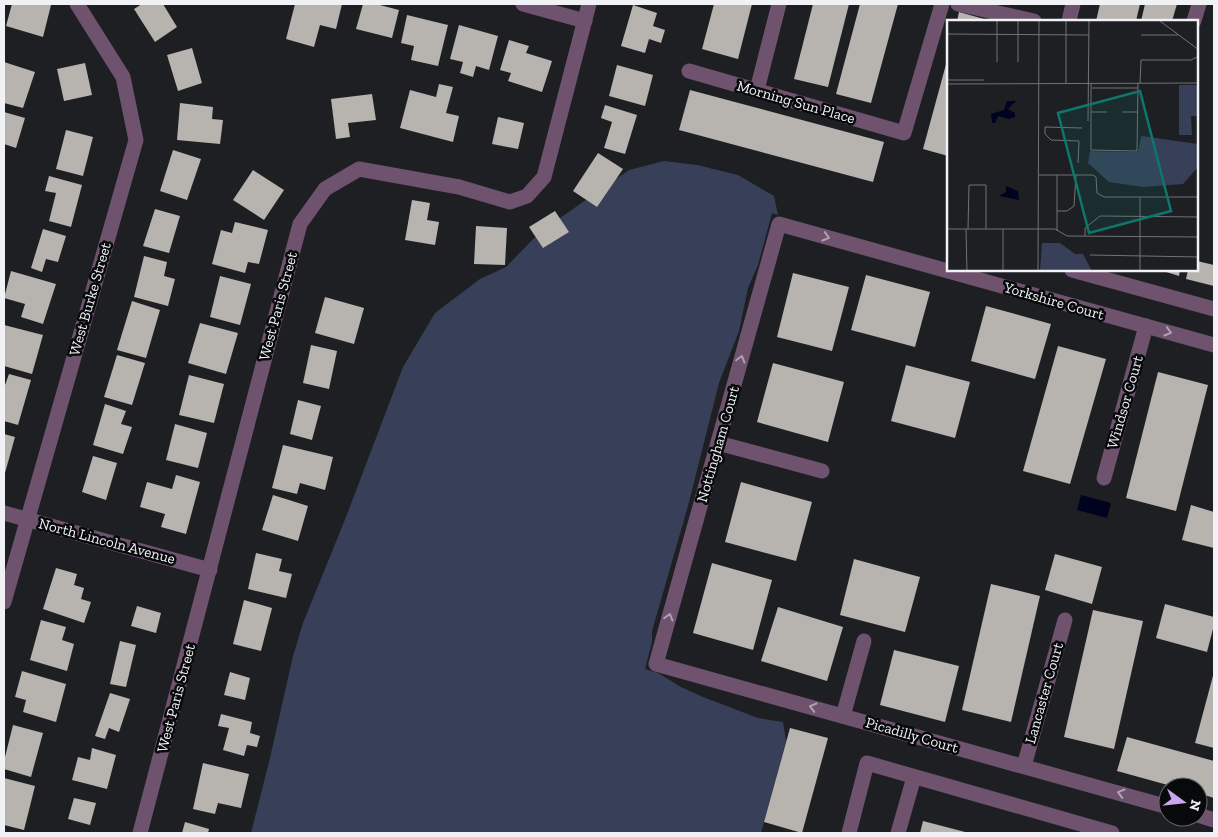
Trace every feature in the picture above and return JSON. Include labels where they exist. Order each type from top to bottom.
[{"type":"street","name":"West Burke Street","points":[[4,602],[136,140],[123,77],[76,4]]},
{"type":"street","points":[[523,4],[585,21]]},
{"type":"street","name":"West Paris Street","points":[[140,833],[300,224],[325,189],[359,170],[459,187],[510,202],[527,196],[544,178],[589,4]]},
{"type":"street","points":[[757,90],[779,4]]},
{"type":"street","name":"Morning Sun Place","points":[[689,71],[904,133],[942,4]]},
{"type":"street","points":[[958,4],[1030,20]]},
{"type":"street","points":[[1069,20],[1074,4]]},
{"type":"street","points":[[1194,20],[1199,4]]},
{"type":"street","name":"Yorkshire Court","points":[[779,224],[947,271]]},
{"type":"street","name":"Nottingham Court","points":[[656,664],[779,224]]},
{"type":"street","name":"Yorkshire Court","points":[[948,271],[1214,345]]},
{"type":"street","points":[[1076,271],[1214,309]]},
{"type":"street","name":"Windsor Court","points":[[1104,478],[1146,326]]},
{"type":"street","points":[[718,443],[822,471]]},
{"type":"street","name":"North Lincoln Avenue","points":[[4,513],[210,570]]},
{"type":"street","name":"Lancaster Court","points":[[1024,766],[1065,620]]},
{"type":"street","points":[[843,716],[864,641]]},
{"type":"street","name":"Picadilly Court","points":[[656,664],[1158,804]]},
{"type":"street","points":[[849,833],[868,763],[1112,833]]},
{"type":"street","points":[[898,833],[914,777]]},
{"type":"shaded area","points":[[664,161],[697,165],[738,175],[774,196],[778,215],[772,213],[758,265],[748,288],[739,331],[719,383],[688,506],[652,631],[652,642],[645,669],[658,673],[681,687],[703,697],[758,718],[783,722],[786,741],[761,833],[251,833],[293,656],[303,623],[403,367],[435,313],[480,279],[506,267],[540,232],[629,170]]},
{"type":"shaded area","points":[[1081,495],[1111,503],[1107,518],[1077,510]]},
{"type":"building","points":[[12,4],[51,5],[43,37],[6,26]]},
{"type":"building","points":[[142,4],[163,4],[177,27],[155,42],[134,9]]},
{"type":"building","points":[[295,4],[342,4],[336,29],[320,25],[314,47],[286,39]]},
{"type":"building","points":[[363,4],[376,4],[399,10],[392,38],[356,29]]},
{"type":"building","points":[[714,4],[752,4],[738,59],[702,49]]},
{"type":"building","points":[[813,4],[849,4],[828,87],[794,79]]},
{"type":"building","points":[[860,4],[898,4],[871,103],[836,94]]},
{"type":"building","points":[[1100,4],[1140,4],[1136,20],[1096,20]]},
{"type":"building","points":[[1145,4],[1177,4],[1172,20],[1141,20]]},
{"type":"building","points":[[633,5],[657,13],[653,26],[665,30],[661,43],[649,39],[645,53],[621,46]]},
{"type":"building","points":[[959,12],[984,19],[984,20],[957,20]]},
{"type":"building","points":[[407,15],[448,25],[438,66],[411,60],[414,46],[401,43]]},
{"type":"building","points":[[459,25],[498,36],[489,70],[476,66],[473,77],[460,73],[463,62],[450,59]]},
{"type":"building","points":[[509,40],[529,46],[526,53],[552,61],[542,92],[508,81],[511,73],[500,70]]},
{"type":"building","points":[[192,48],[202,83],[178,91],[167,55]]},
{"type":"building","points":[[947,61],[947,156],[923,149]]},
{"type":"building","points":[[4,62],[35,72],[23,108],[4,103]]},
{"type":"building","points":[[85,63],[92,95],[64,101],[57,69]]},
{"type":"building","points":[[617,65],[653,75],[645,106],[609,96]]},
{"type":"building","points":[[439,84],[453,87],[446,113],[459,116],[453,142],[400,128],[410,90],[436,97]]},
{"type":"building","points":[[690,90],[884,142],[873,182],[679,130]]},
{"type":"building","points":[[372,94],[376,120],[348,123],[350,137],[336,139],[331,99]]},
{"type":"building","points":[[180,103],[213,107],[212,119],[223,120],[220,144],[177,140]]},
{"type":"building","points":[[605,105],[637,115],[625,154],[604,148],[612,122],[601,118]]},
{"type":"building","points":[[4,112],[25,118],[16,148],[4,144]]},
{"type":"building","points":[[498,117],[524,123],[518,149],[492,144]]},
{"type":"building","points":[[66,130],[93,137],[83,176],[56,169]]},
{"type":"building","points":[[173,150],[201,159],[187,200],[160,191]]},
{"type":"building","points":[[598,153],[623,169],[597,207],[573,191]]},
{"type":"building","points":[[253,170],[284,190],[264,220],[233,200]]},
{"type":"building","points":[[49,176],[82,185],[71,227],[49,221],[56,193],[45,191]]},
{"type":"building","points":[[412,200],[430,203],[427,220],[439,222],[435,245],[405,240]]},
{"type":"building","points":[[155,209],[180,216],[169,253],[143,246]]},
{"type":"building","points":[[555,211],[569,232],[543,248],[529,227]]},
{"type":"building","points":[[235,222],[268,230],[259,264],[248,262],[245,273],[212,264],[221,230],[232,233]]},
{"type":"building","points":[[476,226],[507,228],[505,265],[474,264]]},
{"type":"building","points":[[43,229],[66,236],[58,262],[46,259],[42,272],[31,268]]},
{"type":"building","points":[[144,256],[167,262],[164,276],[175,279],[168,306],[134,297]]},
{"type":"building","points":[[1198,261],[1214,265],[1214,286],[1186,279],[1188,271],[1198,271]]},
{"type":"building","points":[[11,271],[56,284],[43,324],[21,317],[25,304],[4,298]]},
{"type":"building","points":[[1163,271],[1180,271],[1179,276]]},
{"type":"building","points":[[793,273],[849,287],[832,351],[777,337]]},
{"type":"building","points":[[866,275],[930,292],[915,347],[851,330]]},
{"type":"building","points":[[220,276],[251,284],[240,325],[210,317]]},
{"type":"building","points":[[325,297],[364,308],[354,344],[315,333]]},
{"type":"building","points":[[132,301],[160,310],[146,358],[117,350]]},
{"type":"building","points":[[986,306],[1051,324],[1035,379],[971,361]]},
{"type":"building","points":[[200,323],[238,333],[226,374],[188,363]]},
{"type":"building","points":[[4,325],[43,335],[32,374],[4,366]]},
{"type":"building","points":[[311,345],[337,351],[329,389],[303,383]]},
{"type":"building","points":[[1058,346],[1106,359],[1070,484],[1023,471]]},
{"type":"building","points":[[117,355],[145,363],[132,405],[104,397]]},
{"type":"building","points":[[773,363],[844,382],[828,442],[757,422]]},
{"type":"building","points":[[906,365],[970,382],[955,438],[891,421]]},
{"type":"building","points":[[1158,372],[1208,385],[1176,511],[1126,498]]},
{"type":"building","points":[[9,374],[31,380],[18,425],[4,421],[4,385]]},
{"type":"building","points":[[189,375],[224,384],[214,423],[179,415]]},
{"type":"building","points":[[298,400],[321,406],[312,440],[290,434]]},
{"type":"building","points":[[105,404],[126,411],[121,424],[132,427],[123,454],[93,445]]},
{"type":"building","points":[[175,424],[207,433],[198,468],[166,460]]},
{"type":"building","points":[[4,434],[15,437],[5,473],[4,473]]},
{"type":"building","points":[[283,445],[333,457],[325,490],[300,483],[297,494],[272,488]]},
{"type":"building","points":[[93,456],[117,463],[106,500],[82,492]]},
{"type":"building","points":[[176,475],[200,482],[186,534],[161,527],[165,514],[140,507],[147,482],[172,489]]},
{"type":"building","points":[[741,482],[812,502],[796,561],[725,542]]},
{"type":"building","points":[[273,495],[308,506],[298,541],[262,530]]},
{"type":"building","points":[[1191,505],[1214,512],[1214,548],[1182,540]]},
{"type":"building","points":[[256,553],[282,559],[279,571],[292,574],[286,598],[248,589]]},
{"type":"building","points":[[1055,554],[1102,567],[1092,604],[1045,590]]},
{"type":"building","points":[[854,559],[920,577],[905,632],[840,615]]},
{"type":"building","points":[[712,563],[772,580],[753,650],[693,633]]},
{"type":"building","points":[[56,568],[77,574],[74,585],[84,588],[81,599],[91,602],[84,623],[43,609]]},
{"type":"building","points":[[991,584],[1040,596],[1011,722],[962,710]]},
{"type":"building","points":[[244,600],[272,608],[261,651],[233,644]]},
{"type":"building","points":[[1165,604],[1214,617],[1214,625],[1207,652],[1156,638]]},
{"type":"building","points":[[137,606],[161,613],[156,633],[131,626]]},
{"type":"building","points":[[778,607],[843,627],[827,681],[761,661]]},
{"type":"building","points":[[1093,610],[1143,621],[1114,749],[1064,737]]},
{"type":"building","points":[[41,620],[66,627],[62,640],[74,644],[67,671],[30,660]]},
{"type":"building","points":[[120,641],[136,645],[126,687],[110,684]]},
{"type":"building","points":[[894,650],[959,666],[945,722],[880,705]]},
{"type":"building","points":[[22,671],[66,684],[56,722],[23,712],[26,700],[15,697]]},
{"type":"building","points":[[230,672],[250,678],[245,700],[224,695]]},
{"type":"building","points":[[1214,672],[1214,748],[1195,743]]},
{"type":"building","points":[[110,693],[130,699],[119,732],[109,728],[105,739],[95,736]]},
{"type":"building","points":[[221,714],[252,722],[250,733],[260,736],[257,747],[247,745],[244,756],[223,750],[229,728],[218,726]]},
{"type":"building","points":[[13,725],[43,733],[31,777],[4,769],[4,761]]},
{"type":"building","points":[[790,728],[828,738],[802,833],[764,822]]},
{"type":"building","points":[[1127,737],[1214,761],[1214,798],[1208,796],[1208,777],[1158,777],[1158,782],[1117,771]]},
{"type":"building","points":[[92,748],[116,755],[107,789],[72,780],[78,757],[90,760]]},
{"type":"building","points":[[203,763],[249,774],[241,808],[218,803],[215,814],[193,809]]},
{"type":"building","points":[[4,778],[35,786],[24,830],[4,825]]},
{"type":"building","points":[[74,798],[96,803],[90,825],[68,819]]},
{"type":"building","points":[[923,821],[969,833],[920,833]]},
{"type":"building","points":[[185,822],[209,829],[208,833],[182,833]]}]
